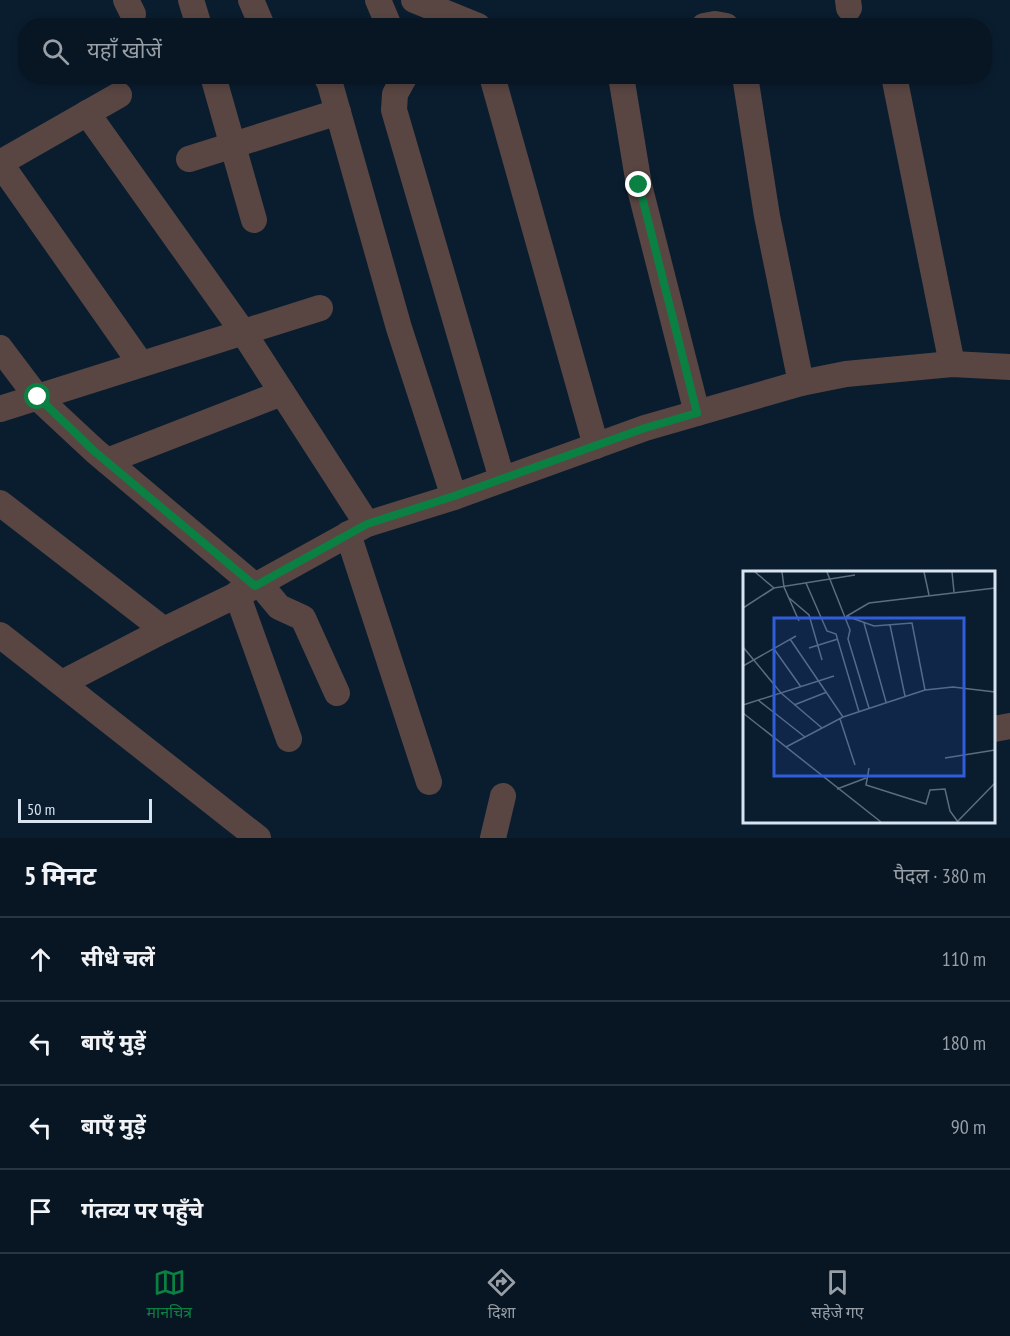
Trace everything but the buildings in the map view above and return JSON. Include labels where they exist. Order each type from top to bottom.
[{"type":"street","points":[[191,0],[197,18]]},
{"type":"street","points":[[251,0],[259,18]]},
{"type":"street","points":[[378,0],[386,18]]},
{"type":"street","points":[[414,0],[460,18]]},
{"type":"street","points":[[215,84],[254,220]]},
{"type":"street","points":[[329,84],[399,328],[454,496]]},
{"type":"street","points":[[401,84],[395,94],[394,110],[502,479]]},
{"type":"street","points":[[494,84],[596,446]]},
{"type":"street","points":[[622,84],[639,185],[697,413]]},
{"type":"street","points":[[746,84],[768,226],[801,383]]},
{"type":"street","points":[[896,84],[952,364]]},
{"type":"street","points":[[119,95],[0,163],[141,364]]},
{"type":"street","points":[[189,159],[338,112]]},
{"type":"street","points":[[87,113],[243,332],[282,393],[358,529],[429,782]]},
{"type":"street","points":[[0,409],[320,308]]},
{"type":"street","points":[[0,348],[38,397],[107,461],[250,588],[279,607],[303,618],[337,693]]},
{"type":"street","points":[[62,684],[250,588],[358,529],[645,428],[801,383],[846,374],[952,364],[1010,367]]},
{"type":"street","points":[[107,461],[282,393]]},
{"type":"street","points":[[0,503],[164,630]]},
{"type":"street","points":[[250,588],[289,739]]},
{"type":"street","points":[[0,635],[258,838]]},
{"type":"street","points":[[995,729],[1010,726]]},
{"type":"street","points":[[494,838],[503,796]]},
{"type":"route","points":[[38,397],[94,451],[255,586],[367,524],[454,496],[645,428],[697,413],[639,185]]}]
